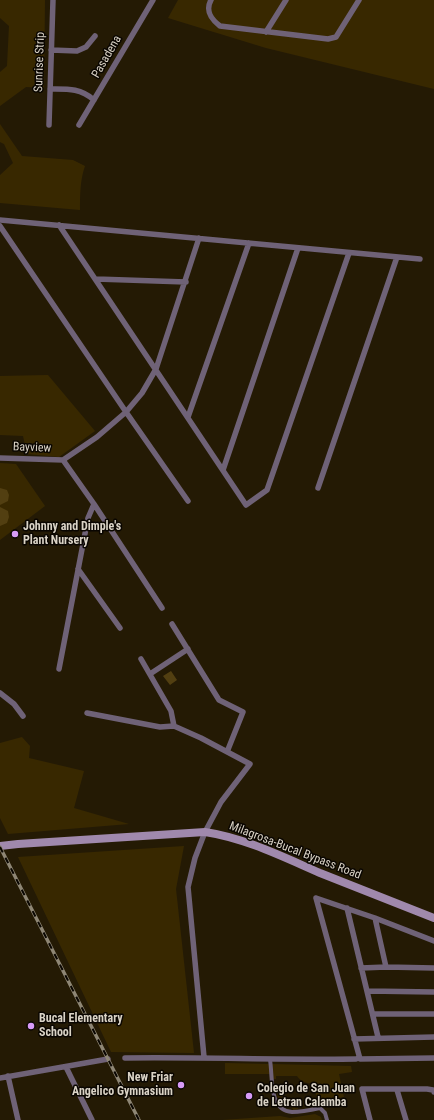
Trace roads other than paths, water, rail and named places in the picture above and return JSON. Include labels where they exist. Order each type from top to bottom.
[{"type":"main road","name":"Milagrosa-Bucal Bypass Road","points":[[0,846],[205,832],[218,834],[268,850],[362,890],[434,918]]},
{"type":"street","name":"Sunrise Strip","points":[[49,125],[53,0]]},
{"type":"street","name":"Pasadena","points":[[80,125],[153,0]]},
{"type":"street","points":[[212,0],[208,10],[212,20],[220,26],[328,39],[336,37],[359,0]]},
{"type":"street","points":[[266,32],[286,0]]},
{"type":"street","points":[[51,50],[77,51],[86,47],[95,36]]},
{"type":"street","points":[[50,89],[72,90],[85,93],[94,100]]},
{"type":"street","points":[[0,220],[420,259]]},
{"type":"street","points":[[59,225],[246,505],[267,490],[349,252]]},
{"type":"street","points":[[0,226],[188,501]]},
{"type":"street","points":[[162,608],[94,504],[63,460],[97,437],[126,412],[142,393],[156,369],[200,238]]},
{"type":"street","points":[[188,417],[248,243]]},
{"type":"street","points":[[223,470],[298,248]]},
{"type":"street","points":[[318,488],[397,257]]},
{"type":"street","points":[[96,279],[186,282]]},
{"type":"street","name":"Bayview","points":[[0,458],[63,460]]},
{"type":"street","points":[[60,669],[88,518],[94,504]]},
{"type":"street","points":[[78,570],[120,628]]},
{"type":"street","points":[[172,624],[220,700],[243,712],[228,752]]},
{"type":"street","points":[[150,674],[188,649]]},
{"type":"street","points":[[141,659],[171,712],[174,726]]},
{"type":"street","points":[[0,693],[14,704],[23,716]]},
{"type":"street","points":[[87,714],[160,727],[174,726],[250,764],[221,802],[205,832],[195,858],[188,887],[204,1057]]},
{"type":"street","points":[[434,941],[375,918],[316,898],[360,1059],[434,1058]]},
{"type":"street","points":[[347,908],[378,1037]]},
{"type":"street","points":[[375,918],[386,967]]},
{"type":"street","points":[[361,968],[434,968]]},
{"type":"street","points":[[367,991],[434,992]]},
{"type":"street","points":[[373,1014],[434,1014]]},
{"type":"street","points":[[354,1039],[378,1037],[434,1037]]},
{"type":"street","points":[[125,1058],[204,1057],[270,1060],[356,1059]]},
{"type":"street","points":[[0,1078],[108,1059]]},
{"type":"street","points":[[270,1060],[274,1098],[280,1107],[286,1111],[292,1112],[320,1108],[325,1112],[326,1120]]},
{"type":"street","points":[[66,1067],[92,1120]]},
{"type":"street","points":[[8,1076],[18,1120]]},
{"type":"street","points":[[370,1120],[362,1089],[433,1090],[434,1092]]},
{"type":"street","points":[[397,1090],[406,1120]]},
{"type":"railway","points":[[0,847],[139,1120]]},
{"type":"place","name":"Johnny and Dimple's Plant Nursery","points":[[15,534]]},
{"type":"place","name":"Bucal Elementary School","points":[[31,1026]]},
{"type":"place","name":"New Friar Angelico Gymnasium","points":[[181,1085]]},
{"type":"place","name":"Colegio de San Juan de Letran Calamba","points":[[249,1096]]}]
